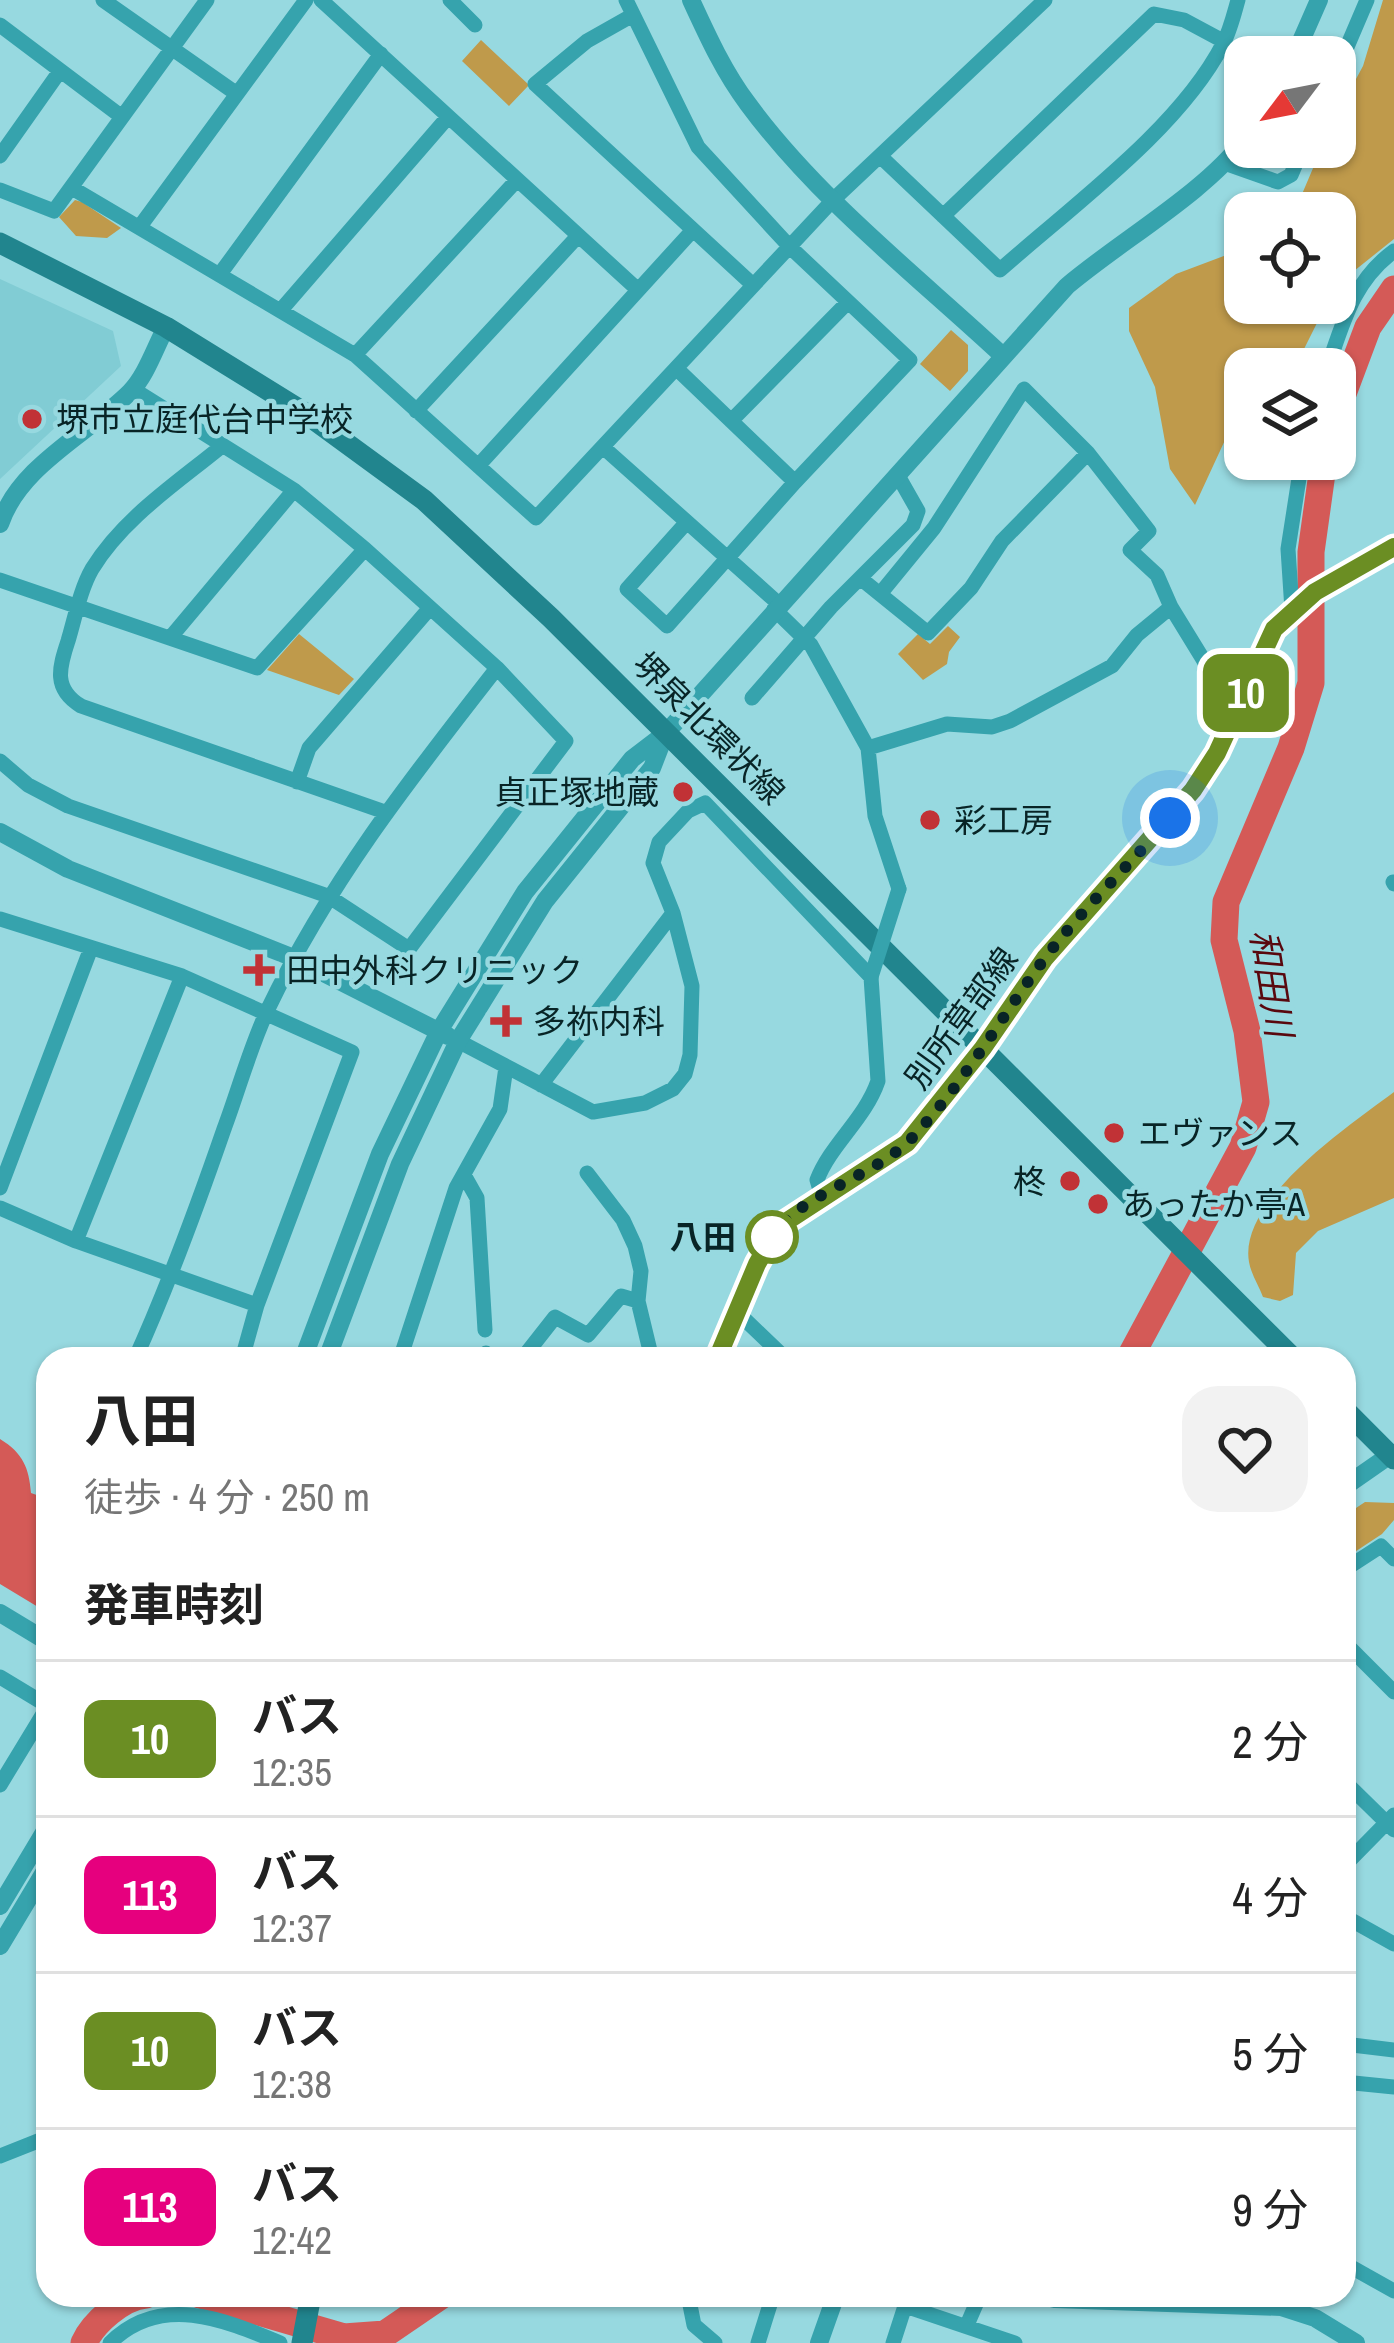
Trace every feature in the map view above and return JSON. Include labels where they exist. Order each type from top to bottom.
[{"type":"main road","name":"堺泉北環状線","points":[[0,243],[166,327],[305,413],[424,500],[491,559],[1282,1347]]},
{"type":"main road","name":"別所草部線","points":[[722,1347],[778,1227],[907,1143],[983,1048],[1045,958],[1193,790],[1237,713],[1274,629],[1295,608],[1394,547]]},
{"type":"main road","points":[[1356,1420],[1393,1455]]},
{"type":"main road","points":[[302,2343],[309,2307]]},
{"type":"street","points":[[103,0],[237,94]]},
{"type":"street","points":[[0,190],[54,211],[207,0]]},
{"type":"street","points":[[141,225],[306,0]]},
{"type":"street","points":[[322,0],[637,289]]},
{"type":"street","points":[[691,0],[718,58],[749,106],[834,199],[1003,356]]},
{"type":"street","points":[[72,188],[355,355],[536,518],[834,199],[1045,0]]},
{"type":"street","points":[[1227,36],[1238,0]]},
{"type":"street","points":[[1303,36],[1319,0]]},
{"type":"street","points":[[1352,36],[1367,0]]},
{"type":"street","points":[[453,1],[475,26]]},
{"type":"street","points":[[686,523],[627,589],[667,626],[910,360],[790,247],[698,147],[630,7],[535,84],[753,285]]},
{"type":"street","points":[[943,216],[1154,14],[1184,20],[1224,41]]},
{"type":"street","points":[[1,28],[122,117]]},
{"type":"street","points":[[880,156],[1000,270],[1155,132],[1192,93],[1224,44]]},
{"type":"street","points":[[220,274],[381,54]]},
{"type":"street","points":[[0,157],[60,71]]},
{"type":"street","points":[[280,310],[448,117]]},
{"type":"street","points":[[308,1347],[380,1154],[439,1031],[525,892],[632,759],[666,733],[1066,286],[1224,166]]},
{"type":"street","points":[[1238,168],[1278,182],[1294,168]]},
{"type":"street","points":[[355,355],[517,179]]},
{"type":"street","points":[[478,466],[693,230]]},
{"type":"street","points":[[416,411],[578,236]]},
{"type":"street","points":[[1335,348],[1355,291],[1368,272],[1394,251]]},
{"type":"street","points":[[731,421],[848,302]]},
{"type":"street","points":[[0,524],[24,482],[133,389],[166,327]]},
{"type":"street","points":[[677,368],[794,482]]},
{"type":"street","points":[[0,761],[28,785],[68,806],[328,896],[409,949],[566,741],[497,668],[294,490],[133,389]]},
{"type":"street","points":[[880,594],[934,528],[1024,389],[1088,453],[1149,531],[1130,550],[1157,574],[1237,713]]},
{"type":"street","points":[[222,446],[125,526],[90,572],[60,666],[60,684],[67,697],[385,812]]},
{"type":"street","points":[[604,448],[729,557],[777,606],[805,638],[868,748],[875,816],[899,889],[871,977],[878,1082],[823,1164],[817,1180],[822,1197]]},
{"type":"street","points":[[860,578],[928,633],[970,588],[1002,541],[1088,453]]},
{"type":"street","points":[[752,698],[916,519],[910,490],[897,474]]},
{"type":"street","points":[[1295,608],[1288,548],[1299,480]]},
{"type":"street","points":[[170,638],[294,490]]},
{"type":"street","points":[[0,580],[257,668],[365,548]]},
{"type":"street","points":[[868,748],[947,724],[992,727],[1010,721],[1112,665],[1137,635],[1172,607]]},
{"type":"street","points":[[297,782],[309,748],[429,609]]},
{"type":"street","points":[[140,1347],[172,1275],[266,1014],[294,958],[328,896],[385,812],[497,668]]},
{"type":"street","points":[[331,1347],[400,1164],[458,1041],[544,901],[652,768],[666,733]]},
{"type":"street","points":[[0,832],[68,869],[294,958],[593,1112],[661,1098],[681,1080],[690,1055],[692,986],[673,913],[653,863],[659,842],[688,811],[704,803],[871,977]]},
{"type":"street","points":[[541,1085],[673,913]]},
{"type":"street","points":[[0,921],[182,976],[352,1052],[245,1347]]},
{"type":"street","points":[[0,1188],[91,947]]},
{"type":"street","points":[[76,1241],[182,976]]},
{"type":"street","points":[[404,1347],[464,1175],[500,1109],[506,1067]]},
{"type":"street","points":[[587,1173],[623,1220],[635,1246],[641,1271],[638,1301],[649,1347]]},
{"type":"street","points":[[464,1175],[477,1198],[484,1330]]},
{"type":"street","points":[[0,1208],[76,1241],[257,1305]]},
{"type":"street","points":[[531,1347],[555,1317],[587,1335],[621,1296],[638,1301]]},
{"type":"street","points":[[737,1312],[773,1347]]},
{"type":"street","points":[[1356,1479],[1393,1455]]},
{"type":"street","points":[[1356,1562],[1381,1546],[1394,1559]]},
{"type":"street","points":[[0,1613],[36,1635]]},
{"type":"street","points":[[1356,1654],[1394,1692]]},
{"type":"street","points":[[0,1677],[36,1699]]},
{"type":"street","points":[[1,1780],[36,1725]]},
{"type":"street","points":[[1356,1792],[1391,1823],[1356,1855]]},
{"type":"street","points":[[0,1906],[36,1846]]},
{"type":"street","points":[[0,1946],[36,1886]]},
{"type":"street","points":[[1356,1923],[1394,1944]]},
{"type":"street","points":[[1356,2045],[1394,2050]]},
{"type":"street","points":[[1356,2083],[1394,2087]]},
{"type":"street","points":[[0,2156],[36,2142]]},
{"type":"street","points":[[1356,2270],[1394,2291]]},
{"type":"street","points":[[690,2307],[694,2325],[716,2343]]},
{"type":"street","points":[[758,2343],[769,2307]]},
{"type":"street","points":[[819,2343],[832,2307]]},
{"type":"street","points":[[893,2343],[905,2307]]},
{"type":"street","points":[[908,2307],[1015,2343]]},
{"type":"street","points":[[967,2325],[975,2307]]},
{"type":"street","points":[[1281,2307],[1315,2318],[1356,2343]]},
{"type":"street","points":[[110,2343],[130,2324],[172,2313],[248,2329],[280,2343]]},
{"type":"shaded area","points":[[1383,0],[1394,0],[1394,239],[1356,269],[1356,192],[1303,192],[1313,168],[1356,168],[1356,79]]},
{"type":"shaded area","points":[[481,40],[529,85],[509,106],[462,61]]},
{"type":"shaded area","points":[[75,200],[121,228],[107,238],[76,236],[59,217]]},
{"type":"shaded area","points":[[1224,256],[1224,324],[1316,324],[1304,348],[1224,348],[1224,442],[1195,505],[1170,469],[1155,387],[1129,331],[1129,308],[1176,274]]},
{"type":"shaded area","name":"堺市立庭代台中学校","points":[[0,279],[113,331],[121,366],[0,479]]},
{"type":"shaded area","points":[[951,330],[968,345],[968,371],[950,391],[920,364]]},
{"type":"shaded area","points":[[948,626],[960,637],[947,664],[923,680],[898,654],[918,634],[930,644]]},
{"type":"shaded area","points":[[299,634],[354,679],[339,695],[267,670]]},
{"type":"shaded area","points":[[1394,1092],[1394,1198],[1318,1231],[1296,1253],[1293,1295],[1280,1301],[1263,1297],[1249,1262],[1250,1238],[1261,1214],[1301,1166]]},
{"type":"shaded area","points":[[0,1439],[23,1462],[31,1493],[36,1495],[36,1606],[0,1584]]},
{"type":"shaded area","points":[[1365,1502],[1394,1503],[1394,1520],[1356,1551],[1356,1508]]},
{"type":"waterway","name":"和田川","points":[[1356,359],[1368,327],[1394,289]]},
{"type":"waterway","name":"和田川","points":[[1135,1347],[1243,1147],[1256,1102],[1247,1031],[1224,940],[1226,902],[1291,748],[1311,683],[1311,552],[1321,480]]},
{"type":"waterway","name":"和田川","points":[[84,2343],[117,2307]]},
{"type":"waterway","name":"和田川","points":[[241,2307],[344,2337],[385,2334],[424,2307]]},
{"type":"bus line","name":"10","points":[[722,1347],[778,1227],[883,1162],[930,1119],[1045,958],[1193,790],[1217,753],[1274,629],[1315,592],[1394,547]]},
{"type":"place","name":"堺市立庭代台中学校","points":[[32,419]]},
{"type":"place","name":"貞正塚地蔵","points":[[683,792]]},
{"type":"place","name":"彩工房","points":[[930,820]]},
{"type":"place","name":"田中外科クリニック","points":[[259,970]]},
{"type":"place","name":"多祢内科","points":[[506,1021]]},
{"type":"place","name":"エヴァンス","points":[[1114,1133]]},
{"type":"place","name":"柊","points":[[1070,1181]]},
{"type":"place","name":"あったか亭A","points":[[1098,1204]]},
{"type":"place","name":"八田","points":[[772,1237]]},
{"type":"route","points":[[772,1237],[788,1218],[883,1162],[930,1119],[1045,958],[1170,818]]}]
